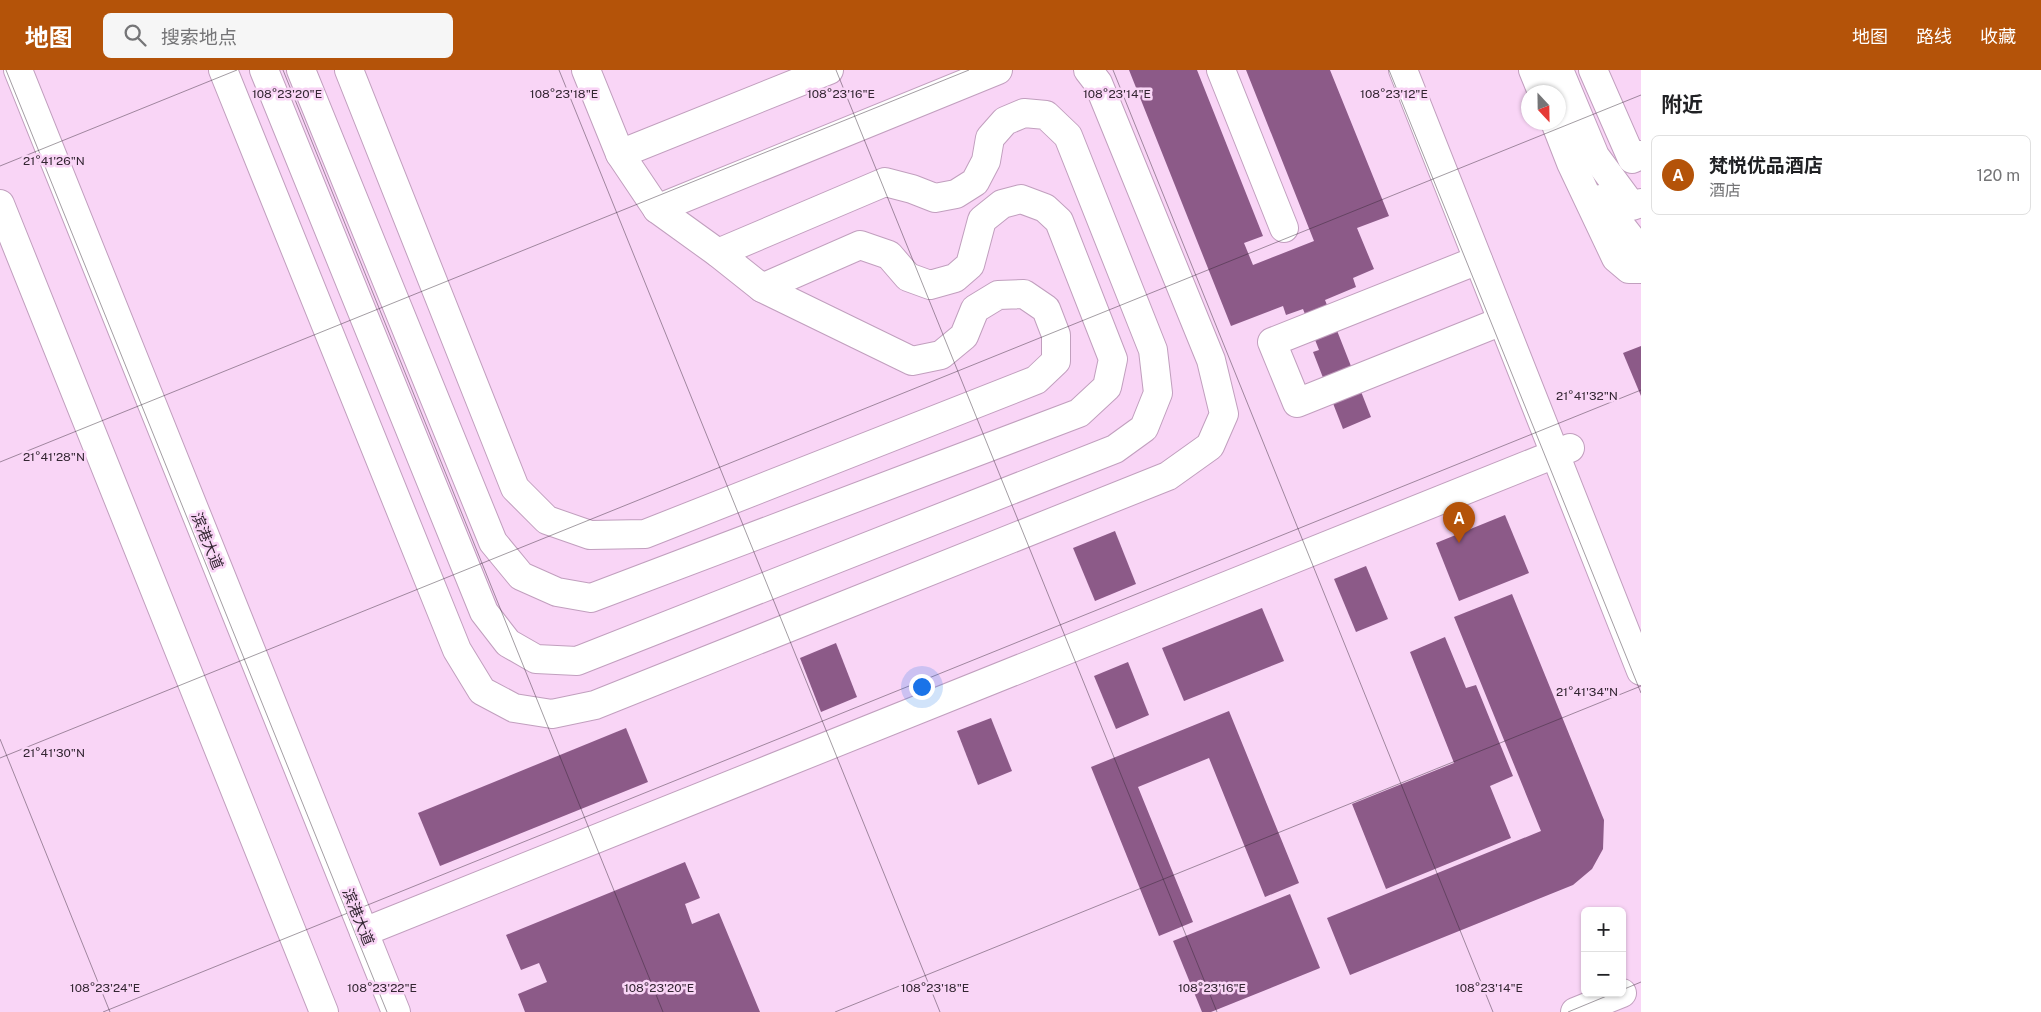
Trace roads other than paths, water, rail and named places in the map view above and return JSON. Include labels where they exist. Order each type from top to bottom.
[{"type":"main road","name":"滨港大道","points":[[18,70],[396,1012]]},
{"type":"main road","points":[[222,70],[457,650],[482,691],[514,708],[552,714],[595,706],[1168,476],[1210,446],[1224,414],[1212,360],[1098,83],[1088,70]]},
{"type":"main road","points":[[264,70],[484,612],[508,643],[536,660],[577,661],[1115,449],[1144,428],[1158,393],[1153,350],[1068,136],[1046,115],[1024,113],[1005,122],[990,138],[986,161],[975,182],[956,194],[935,198],[912,189],[885,182],[718,253]]},
{"type":"main road","points":[[301,70],[493,542],[522,576],[557,592],[591,598],[1079,413],[1107,387],[1113,359],[1059,221],[1045,208],[1021,199],[1002,204],[982,220],[970,265],[956,278],[930,285],[908,277],[889,255],[860,245],[762,288]]},
{"type":"main road","points":[[349,70],[516,488],[547,520],[590,535],[645,534],[1036,380],[1056,361],[1056,335],[1046,309],[1024,294],[998,295],[975,309],[964,336],[941,355],[912,361],[762,288],[718,253],[657,209],[620,154],[586,70]]},
{"type":"main road","points":[[620,154],[828,70]]},
{"type":"main road","points":[[657,209],[998,70]]},
{"type":"main road","points":[[1221,70],[1284,228]]},
{"type":"main road","points":[[1402,70],[1502,321],[1563,451],[1641,671]]},
{"type":"main road","points":[[1533,70],[1539,85]]},
{"type":"main road","points":[[1559,70],[1583,160],[1616,258],[1630,269],[1641,268]]},
{"type":"main road","points":[[1594,70],[1631,130],[1632,159],[1641,155]]},
{"type":"main road","points":[[1561,130],[1583,160],[1636,245],[1641,243]]},
{"type":"main road","points":[[1583,160],[1638,182],[1641,181]]},
{"type":"main road","points":[[1583,160],[1632,206],[1641,203]]},
{"type":"main road","points":[[0,204],[324,1012]]},
{"type":"main road","points":[[1478,260],[1272,342],[1297,403],[1502,321]]},
{"type":"main road","points":[[364,932],[1563,451]]},
{"type":"main road","points":[[1626,992],[1641,986]]},
{"type":"main road","points":[[1575,1012],[1612,997]]},
{"type":"place","name":"梵悦优品酒店","points":[[1459,543]]}]
